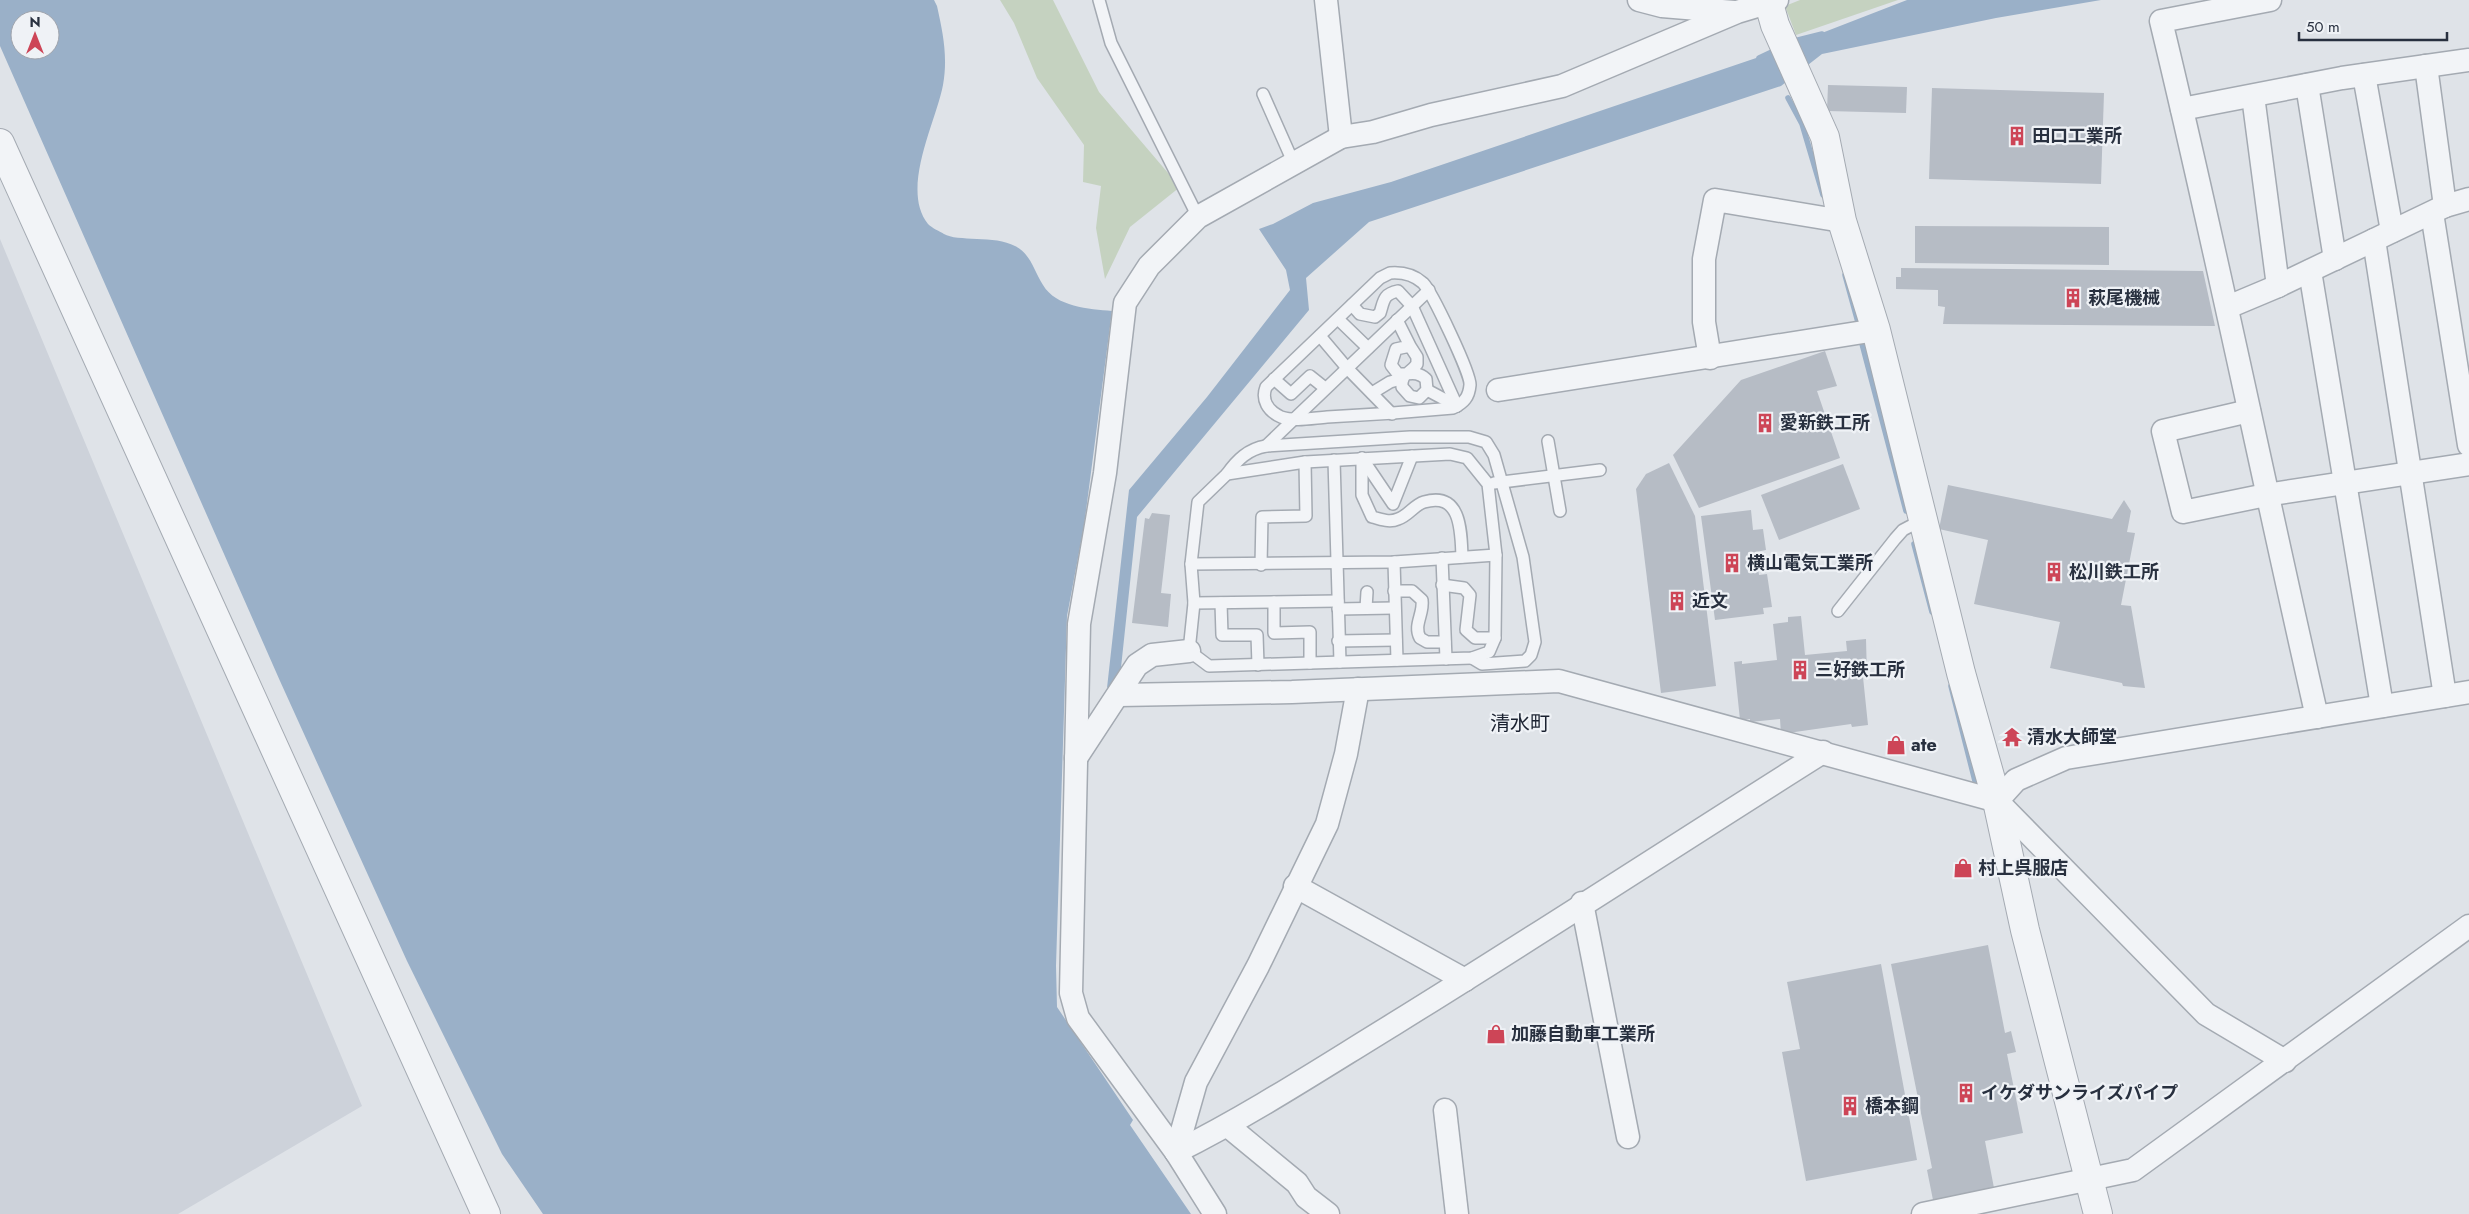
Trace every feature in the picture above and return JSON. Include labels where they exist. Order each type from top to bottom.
[{"type":"street","points":[[1326,0],[1341,137]]},
{"type":"street","points":[[1640,0],[1662,6],[1737,12]]},
{"type":"street","points":[[2270,0],[2161,21],[2228,307],[2266,495],[2317,717]]},
{"type":"street","points":[[1215,1214],[1176,1152],[1078,1018],[1071,993],[1079,624],[1105,473],[1126,303],[1149,266],[1198,217],[1341,137],[1373,132],[1431,116],[1562,86],[1737,12],[1771,1],[1778,30],[1825,137],[1842,221],[1876,330],[1922,520],[1997,801],[2024,930],[2098,1214]]},
{"type":"street","points":[[2182,109],[2364,75],[2469,60]]},
{"type":"street","points":[[2426,66],[2438,210],[2469,445]]},
{"type":"street","points":[[2364,75],[2409,475],[2445,696]]},
{"type":"street","points":[[2307,85],[2335,260]]},
{"type":"street","points":[[2252,96],[2278,286]]},
{"type":"street","points":[[0,143],[486,1214]]},
{"type":"street","points":[[2228,307],[2335,260],[2383,235],[2438,210],[2469,199]]},
{"type":"street","points":[[1710,358],[1704,322],[1704,259],[1715,200],[1842,221]]},
{"type":"street","points":[[2310,271],[2382,706]]},
{"type":"street","points":[[1498,390],[1710,358],[1876,330]]},
{"type":"street","points":[[2249,411],[2163,431],[2183,512],[2266,495],[2409,475],[2469,464]]},
{"type":"street","points":[[1076,758],[1137,665],[1152,655],[1189,651]]},
{"type":"street","points":[[1119,695],[1358,689],[1559,681],[1997,801],[2206,1014],[2285,1061]]},
{"type":"street","points":[[1176,1152],[1196,1082],[1258,966],[1327,824],[1346,754],[1358,689]]},
{"type":"street","points":[[1997,801],[2016,780],[2066,758],[2469,692]]},
{"type":"street","points":[[1176,1152],[1228,1126],[1465,980],[1582,903],[1823,752]]},
{"type":"street","points":[[1296,886],[1465,980]]},
{"type":"street","points":[[1582,903],[1628,1137]]},
{"type":"street","points":[[1923,1214],[2133,1170],[2469,926]]},
{"type":"street","points":[[1445,1110],[1457,1214]]},
{"type":"street","points":[[1228,1126],[1297,1183],[1306,1197],[1328,1214]]},
{"type":"lane","points":[[1099,0],[1111,43],[1198,217]]},
{"type":"lane","points":[[1263,94],[1294,164]]},
{"type":"lane","points":[[1390,272],[1401,272],[1416,278],[1428,290],[1469,374],[1468,396],[1457,406],[1392,414],[1293,419],[1282,417],[1266,405],[1263,394],[1266,387],[1380,278],[1390,272]]},
{"type":"lane","points":[[1266,446],[1428,290]]},
{"type":"lane","points":[[1352,305],[1360,314],[1375,317],[1380,313],[1382,301],[1386,297],[1398,292],[1412,306],[1457,406]]},
{"type":"lane","points":[[1338,319],[1368,348]]},
{"type":"lane","points":[[1372,393],[1390,382],[1403,376],[1416,372],[1426,379],[1427,390],[1424,396],[1414,398],[1405,392],[1402,387],[1403,376],[1416,364],[1416,357],[1397,320]]},
{"type":"lane","points":[[1320,336],[1347,368],[1392,414]]},
{"type":"lane","points":[[1403,376],[1394,370],[1391,365],[1392,358],[1396,349],[1410,346]]},
{"type":"lane","points":[[1274,379],[1291,394],[1310,376],[1325,388]]},
{"type":"lane","points":[[1427,390],[1457,406]]},
{"type":"lane","points":[[1228,474],[1305,462],[1450,454],[1464,457],[1488,484],[1496,555],[1496,638],[1489,652],[1472,658],[1209,666],[1189,651],[1194,603],[1191,564],[1198,502],[1228,474],[1235,463],[1254,448],[1410,437],[1480,439],[1489,446],[1524,557],[1535,642],[1531,655],[1525,661],[1482,664],[1472,658]]},
{"type":"lane","points":[[1548,441],[1560,511]]},
{"type":"lane","points":[[1362,458],[1393,504],[1412,456]]},
{"type":"lane","points":[[1362,458],[1362,495],[1372,517],[1388,521],[1398,519],[1425,502],[1439,501],[1446,504],[1456,512],[1461,525],[1462,557]]},
{"type":"lane","points":[[1334,460],[1340,662]]},
{"type":"lane","points":[[1262,565],[1262,517],[1306,516],[1305,462]]},
{"type":"lane","points":[[1488,484],[1600,470]]},
{"type":"lane","points":[[1838,611],[1895,539],[1904,530],[1922,520]]},
{"type":"lane","points":[[1191,564],[1262,565],[1394,562],[1496,555]]},
{"type":"lane","points":[[1442,558],[1446,659]]},
{"type":"lane","points":[[1394,562],[1397,660]]},
{"type":"lane","points":[[1442,585],[1464,588],[1470,596],[1471,603],[1466,630],[1475,638],[1496,638]]},
{"type":"lane","points":[[1394,591],[1412,591],[1422,600],[1421,616],[1417,623],[1420,638],[1427,642],[1445,642]]},
{"type":"lane","points":[[1366,608],[1367,592]]},
{"type":"lane","points":[[1194,603],[1274,602],[1394,608]]},
{"type":"lane","points":[[1274,602],[1274,633],[1310,632],[1310,663]]},
{"type":"lane","points":[[1221,603],[1222,635],[1257,635],[1258,665]]},
{"type":"lane","points":[[1338,641],[1396,640]]},
{"type":"shaded area","points":[[0,239],[362,1106],[178,1214],[0,1214]]},
{"type":"green space","points":[[1000,0],[1053,0],[1099,92],[1180,187],[1130,227],[1105,279],[1096,228],[1101,186],[1083,182],[1084,145],[1037,78],[1014,23]]},
{"type":"green space","points":[[1800,0],[1898,0],[1796,35],[1785,6]]},
{"type":"water","points":[[0,0],[934,0],[943,35],[945,65],[943,85],[922,155],[919,174],[918,193],[920,209],[928,224],[950,236],[987,239],[1015,246],[1025,254],[1032,263],[1043,285],[1056,298],[1074,306],[1112,311],[1084,526],[1067,616],[1056,966],[1057,1007],[1133,1120],[1130,1125],[1191,1214],[543,1214],[502,1154],[407,961],[280,681],[0,46]]},
{"type":"water","points":[[1907,0],[2101,0],[1996,18],[1822,54],[1781,86],[1369,222],[1306,278],[1309,310],[1137,517],[1120,677],[1107,688],[1129,490],[1207,397],[1290,290],[1286,270],[1259,229],[1273,224],[1313,203],[1391,182],[1765,55]]},
{"type":"building","points":[[1828,85],[1907,87],[1906,113],[1827,111]]},
{"type":"building","name":"田口工業所","points":[[1932,88],[2104,93],[2101,184],[1929,179]]},
{"type":"building","points":[[1915,226],[2109,227],[2109,265],[1915,263]]},
{"type":"building","name":"萩尾機械","points":[[1901,268],[2203,271],[2215,326],[1943,324],[1945,307],[1938,306],[1938,290],[1896,289],[1896,277],[1901,277]]},
{"type":"building","name":"愛新鉄工所","points":[[1825,351],[1837,386],[1817,391],[1840,458],[1699,508],[1673,455],[1741,380]]},
{"type":"building","name":"近文","points":[[1669,463],[1695,516],[1716,686],[1661,693],[1636,489],[1646,474]]},
{"type":"building","points":[[1843,464],[1860,509],[1779,540],[1761,495]]},
{"type":"building","name":"松川鉄工所","points":[[1948,485],[2112,519],[2124,500],[2131,511],[2127,532],[2135,533],[2121,605],[2131,606],[2145,688],[2123,686],[2122,683],[2050,668],[2060,622],[1974,604],[1988,540],[1939,529]]},
{"type":"building","name":"横山電気工業所","points":[[1751,510],[1753,530],[1763,529],[1766,550],[1756,552],[1759,575],[1767,574],[1772,607],[1763,608],[1764,614],[1715,620],[1701,516]]},
{"type":"building","points":[[1152,513],[1170,515],[1161,593],[1171,594],[1168,627],[1132,623],[1145,518],[1149,519]]},
{"type":"building","name":"三好鉄工所","points":[[1801,616],[1805,655],[1847,651],[1846,641],[1866,639],[1867,677],[1863,677],[1868,725],[1852,727],[1851,724],[1781,734],[1780,719],[1750,722],[1750,719],[1740,720],[1734,662],[1742,661],[1742,664],[1777,660],[1773,624],[1788,622],[1788,617]]},
{"type":"building","name":"イケダサンライズパイプ","points":[[1988,945],[2005,1033],[2011,1031],[2016,1052],[2007,1054],[2023,1133],[1985,1141],[1994,1188],[1933,1200],[1927,1170],[1932,1168],[1891,964]]},
{"type":"building","name":"橋本鋼","points":[[1881,964],[1917,1160],[1806,1181],[1782,1052],[1800,1049],[1787,982]]},
{"type":"waterway","points":[[1790,42],[1822,34]]},
{"type":"waterway","points":[[1759,58],[1778,49]]},
{"type":"waterway","points":[[1788,98],[1802,124],[1823,195]]},
{"type":"waterway","points":[[1845,275],[1859,326]]},
{"type":"waterway","points":[[1861,340],[1906,511]]},
{"type":"waterway","points":[[1914,544],[1932,612]]},
{"type":"waterway","points":[[1951,686],[1975,781]]},
{"type":"place","name":"田口工業所","points":[[2017,136]]},
{"type":"place","name":"萩尾機械","points":[[2073,298]]},
{"type":"place","name":"愛新鉄工所","points":[[1765,423]]},
{"type":"place","name":"横山電気工業所","points":[[1732,563]]},
{"type":"place","name":"松川鉄工所","points":[[2054,572]]},
{"type":"place","name":"近文","points":[[1677,601]]},
{"type":"place","name":"三好鉄工所","points":[[1800,670]]},
{"type":"place","name":"清水大師堂","points":[[2012,737]]},
{"type":"place","name":"ate","points":[[1896,745]]},
{"type":"place","name":"村上呉服店","points":[[1963,868]]},
{"type":"place","name":"加藤自動車工業所","points":[[1496,1034]]},
{"type":"place","name":"イケダサンライズパイプ","points":[[1966,1093]]},
{"type":"place","name":"橋本鋼","points":[[1850,1106]]},
{"type":"district","name":"清水町","points":[[1520,723]]}]
